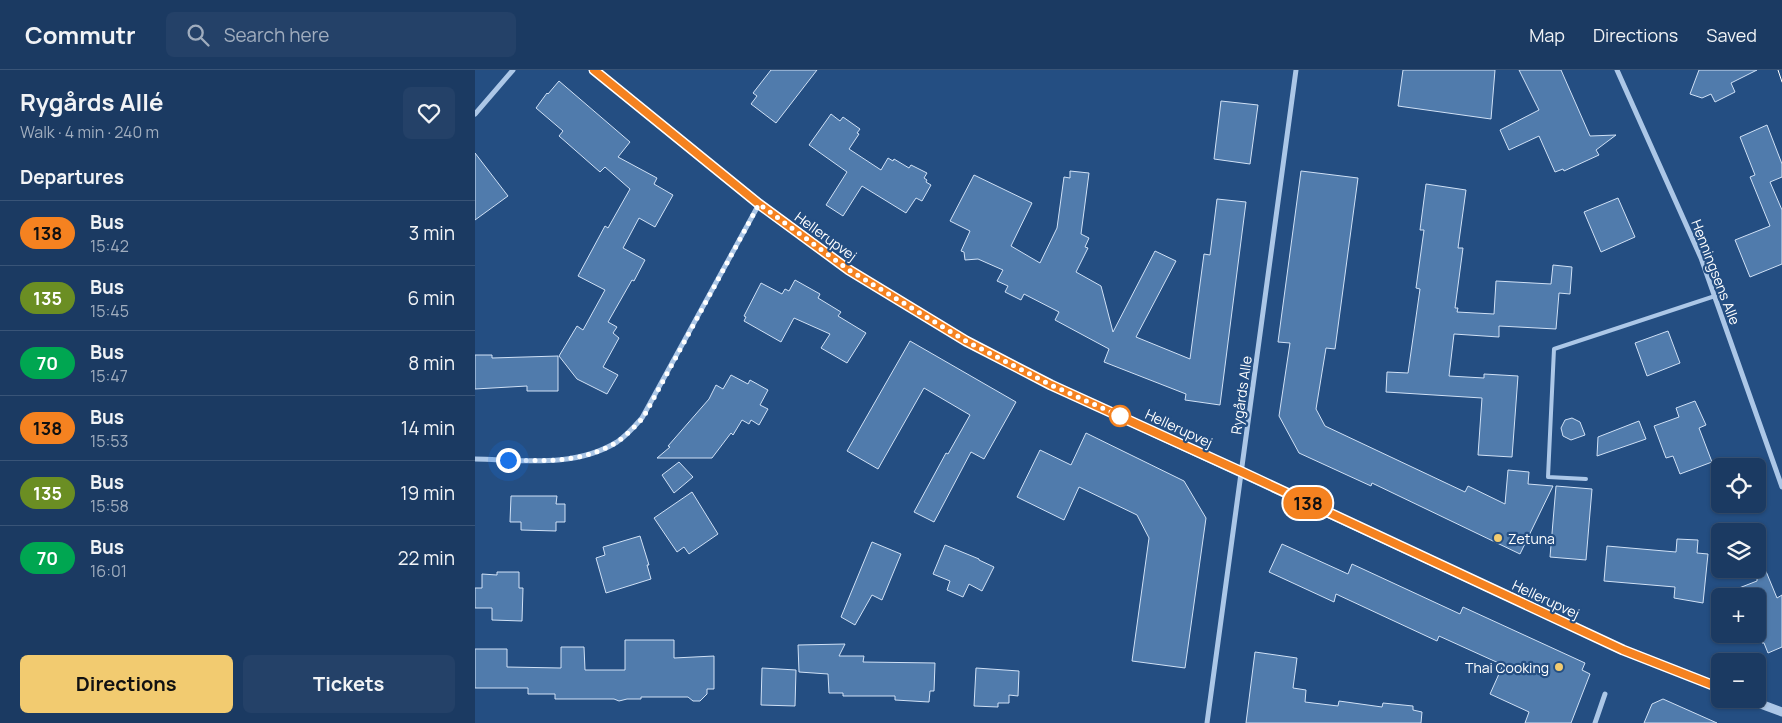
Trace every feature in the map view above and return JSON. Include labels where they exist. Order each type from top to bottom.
[{"type":"street","points":[[475,114],[513,70]]},
{"type":"street","name":"Hellerupvej","points":[[594,70],[759,204],[849,270],[966,341],[1051,385],[1623,650],[1711,684]]},
{"type":"street","name":"Rygårds Alle","points":[[1207,723],[1295,70]]},
{"type":"street","name":"Henningsens Alle","points":[[1617,70],[1701,258],[1782,487]]},
{"type":"street","points":[[475,459],[558,461],[591,454],[618,441],[643,418],[759,204]]},
{"type":"street","points":[[1595,723],[1605,694]]},
{"type":"street","points":[[1766,706],[1782,712]]},
{"type":"lane","points":[[1586,479],[1548,477],[1554,349],[1715,296]]},
{"type":"building","points":[[771,70],[817,70],[776,123],[751,104],[757,96],[753,93]]},
{"type":"building","points":[[1403,70],[1495,70],[1491,119],[1398,106]]},
{"type":"building","points":[[1519,70],[1561,70],[1590,136],[1616,135],[1596,150],[1599,155],[1564,171],[1563,169],[1555,172],[1539,136],[1509,150],[1500,130],[1539,110]]},
{"type":"building","points":[[1699,70],[1757,70],[1731,83],[1735,92],[1715,102],[1711,94],[1702,98],[1690,94]]},
{"type":"building","points":[[559,81],[630,142],[618,157],[657,178],[654,184],[673,195],[655,227],[639,218],[623,248],[645,260],[608,322],[617,327],[613,333],[619,338],[603,367],[618,375],[607,394],[577,379],[559,356],[577,326],[583,330],[605,290],[578,276],[605,226],[608,228],[630,189],[605,167],[600,172],[559,136],[563,131],[536,108]]},
{"type":"building","points":[[1221,101],[1258,105],[1250,164],[1214,159]]},
{"type":"building","points":[[831,114],[840,121],[843,117],[860,129],[857,133],[859,134],[849,149],[881,170],[888,158],[893,161],[894,159],[909,168],[911,165],[927,173],[924,178],[931,185],[922,201],[916,198],[906,213],[862,186],[843,216],[826,205],[847,172],[809,145]]},
{"type":"building","points":[[1767,125],[1782,164],[1782,177],[1770,182],[1782,210],[1782,264],[1750,277],[1735,240],[1770,226],[1750,177],[1755,175],[1740,137]]},
{"type":"building","points":[[475,153],[508,196],[475,220]]},
{"type":"building","points":[[1070,171],[1089,173],[1081,234],[1089,238],[1085,247],[1088,248],[1076,272],[1101,286],[1113,332],[1155,251],[1176,261],[1136,337],[1190,359],[1204,254],[1210,255],[1217,199],[1246,202],[1220,405],[1185,400],[1186,394],[1104,362],[1109,349],[1055,320],[1059,312],[1024,294],[1021,300],[1005,292],[1008,286],[997,281],[1003,270],[978,259],[965,260],[964,252],[961,251],[970,231],[950,221],[974,175],[1032,203],[1011,246],[1040,263],[1057,228],[1064,177],[1070,178]]},
{"type":"building","points":[[1301,171],[1358,178],[1335,349],[1326,348],[1316,409],[1325,426],[1465,492],[1468,486],[1505,504],[1508,470],[1529,472],[1528,484],[1553,486],[1520,554],[1372,483],[1371,486],[1299,453],[1279,416],[1290,343],[1278,342]]},
{"type":"building","points":[[1426,184],[1466,190],[1458,248],[1463,248],[1455,308],[1458,308],[1457,312],[1494,314],[1496,281],[1551,284],[1553,265],[1572,267],[1570,294],[1559,293],[1556,329],[1499,326],[1499,337],[1454,334],[1449,376],[1484,378],[1484,374],[1518,376],[1512,457],[1478,455],[1482,398],[1386,392],[1387,372],[1408,373],[1420,289],[1416,288],[1424,230],[1420,230]]},
{"type":"building","points":[[1618,198],[1635,237],[1601,252],[1584,212]]},
{"type":"building","points":[[795,280],[820,294],[818,298],[841,312],[838,316],[866,333],[847,363],[821,348],[830,334],[794,318],[781,342],[744,321],[746,317],[744,316],[761,283],[782,294],[785,289],[789,291]]},
{"type":"building","points":[[1668,331],[1680,363],[1647,376],[1635,343]]},
{"type":"building","points":[[910,341],[1016,402],[984,459],[971,452],[934,522],[914,512],[946,453],[948,454],[970,415],[924,388],[878,469],[847,451]]},
{"type":"building","points":[[475,355],[492,355],[492,358],[558,356],[558,391],[527,391],[527,386],[475,389]]},
{"type":"building","points":[[731,375],[748,384],[750,380],[768,390],[760,405],[768,409],[759,425],[751,420],[749,424],[742,420],[733,435],[731,433],[712,458],[657,458],[670,447],[668,446],[709,399],[716,385],[723,389]]},
{"type":"building","points":[[1695,401],[1706,425],[1699,428],[1711,459],[1711,462],[1680,474],[1673,456],[1666,458],[1654,426],[1679,417],[1676,408]]},
{"type":"building","points":[[1572,418],[1580,422],[1585,435],[1571,440],[1563,436],[1561,428],[1565,420]]},
{"type":"building","points":[[1639,421],[1646,439],[1597,456],[1598,437]]},
{"type":"building","points":[[1086,433],[1184,481],[1206,518],[1185,668],[1132,661],[1149,538],[1137,515],[1079,487],[1064,520],[1017,497],[1040,450],[1071,465]]},
{"type":"building","points":[[679,462],[693,477],[674,493],[662,475]]},
{"type":"building","points":[[1556,486],[1592,489],[1586,560],[1550,557]]},
{"type":"building","points":[[692,492],[718,534],[689,554],[684,547],[677,552],[654,518]]},
{"type":"building","points":[[511,496],[557,496],[556,504],[565,504],[565,522],[556,522],[556,531],[521,530],[521,522],[510,522]]},
{"type":"building","points":[[640,536],[649,565],[647,565],[651,579],[606,593],[596,558],[605,555],[603,547]]},
{"type":"building","points":[[1677,539],[1698,540],[1697,553],[1708,554],[1703,603],[1674,598],[1675,587],[1604,581],[1607,546],[1676,552]]},
{"type":"building","points":[[872,542],[901,554],[882,600],[872,595],[855,625],[841,617]]},
{"type":"building","points":[[1282,544],[1348,574],[1352,564],[1460,614],[1463,607],[1585,663],[1582,670],[1590,674],[1571,723],[1525,723],[1529,712],[1490,694],[1503,665],[1439,636],[1437,641],[1336,594],[1334,602],[1269,572]]},
{"type":"building","points":[[945,545],[994,567],[982,591],[969,584],[963,597],[947,590],[950,581],[933,574]]},
{"type":"building","points":[[1766,571],[1777,598],[1782,595],[1782,647],[1768,653],[1764,643],[1766,643],[1766,588],[1739,588],[1757,581],[1757,578],[1766,578]]},
{"type":"building","points":[[497,572],[519,572],[519,588],[523,588],[522,621],[492,620],[492,608],[475,608],[475,588],[482,588],[482,574],[497,575]]},
{"type":"building","points":[[625,640],[674,640],[674,658],[714,656],[714,689],[707,689],[707,694],[700,701],[693,701],[688,697],[641,697],[641,699],[619,701],[614,699],[555,699],[555,694],[528,694],[528,688],[475,688],[475,649],[507,649],[507,667],[561,668],[561,647],[584,647],[585,670],[625,670]]},
{"type":"building","points":[[845,644],[839,656],[864,656],[863,662],[935,663],[934,691],[930,691],[929,702],[895,700],[895,696],[843,696],[843,693],[829,693],[828,674],[799,672],[798,645]]},
{"type":"building","points":[[1255,652],[1297,658],[1293,688],[1306,690],[1305,702],[1338,706],[1339,701],[1382,707],[1383,703],[1413,706],[1413,710],[1422,712],[1421,723],[1246,723]]},
{"type":"building","points":[[762,668],[796,670],[795,706],[761,705]]},
{"type":"building","points":[[976,668],[1019,671],[1018,696],[1009,695],[1009,703],[998,703],[998,707],[974,706]]},
{"type":"building","points":[[1663,699],[1717,723],[1644,723],[1652,704]]},
{"type":"tram line","points":[[1778,70],[1782,82]]},
{"type":"bus line","name":"138","points":[[594,70],[759,204],[849,270],[966,341],[1051,385],[1623,650],[1711,684]]},
{"type":"place","name":"Zetuna","points":[[1498,538]]},
{"type":"place","name":"Thai Cooking","points":[[1559,667]]},
{"type":"route","points":[[508,460],[558,461],[591,454],[618,441],[643,418],[759,204],[849,270],[966,341],[1051,385],[1120,416]]}]
